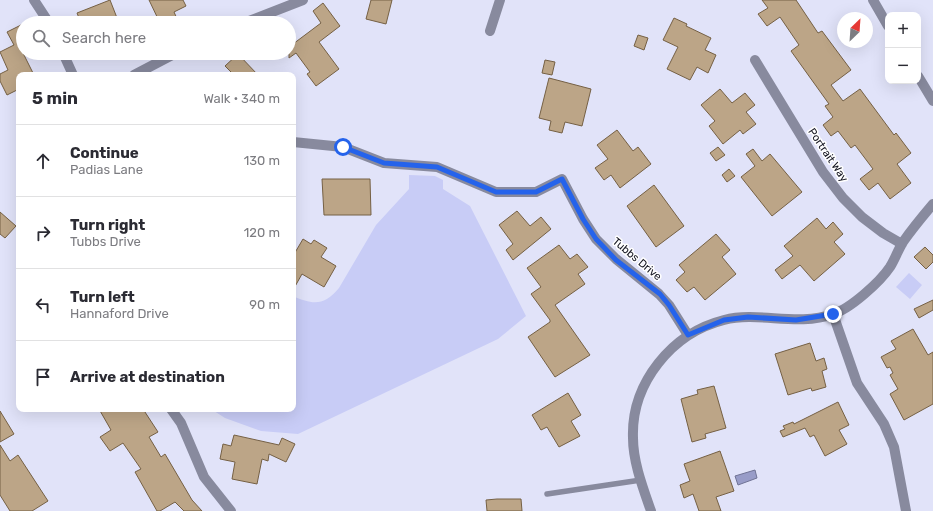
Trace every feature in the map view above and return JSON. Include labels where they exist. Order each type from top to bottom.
[{"type":"street","points":[[34,0],[44,16]]},
{"type":"street","points":[[264,16],[303,0]]},
{"type":"street","points":[[490,31],[500,0]]},
{"type":"street","points":[[873,0],[885,21]]},
{"type":"street","points":[[66,60],[72,72]]},
{"type":"street","points":[[140,72],[163,60]]},
{"type":"street","name":"Portrait Way","points":[[755,60],[823,172],[843,198],[862,217],[883,233],[902,244]]},
{"type":"street","points":[[921,81],[933,101]]},
{"type":"street","name":"Tubbs Drive","points":[[296,142],[343,147],[384,163],[437,167],[496,192],[536,192],[562,179],[583,219],[596,239],[616,260],[660,294],[669,305],[688,335]]},
{"type":"street","points":[[651,511],[641,480],[634,451],[633,437],[636,408],[641,392],[656,366],[666,354],[688,335],[724,320],[748,317],[796,320],[833,314],[869,290],[890,267],[902,244],[933,204]]},
{"type":"street","points":[[833,314],[857,383],[884,424],[894,447],[906,511]]},
{"type":"street","points":[[173,412],[181,423],[204,477],[231,511]]},
{"type":"lane","points":[[547,494],[641,480]]},
{"type":"shaded area","points":[[409,175],[435,176],[443,180],[443,189],[470,206],[526,316],[498,339],[298,434],[261,431],[225,418],[216,412],[296,412],[296,297],[307,301],[318,302],[323,301],[334,294],[376,225],[409,189]]},
{"type":"shaded area","points":[[909,273],[922,285],[910,299],[896,287]]},
{"type":"shaded area","points":[[755,470],[757,478],[738,485],[735,476]]},
{"type":"building","points":[[110,0],[116,16],[78,16],[77,13]]},
{"type":"building","points":[[149,0],[183,0],[186,6],[174,12],[176,16],[157,16]]},
{"type":"building","points":[[371,0],[392,0],[386,24],[366,19]]},
{"type":"building","points":[[762,0],[796,0],[818,33],[822,31],[851,70],[831,85],[843,101],[860,89],[894,135],[896,133],[911,153],[897,164],[911,183],[890,199],[878,183],[869,190],[860,179],[873,169],[855,145],[851,148],[838,131],[831,136],[823,125],[833,117],[825,106],[829,104],[791,51],[799,45],[780,17],[767,26],[758,14],[768,8]]},
{"type":"building","points":[[323,3],[340,26],[319,42],[339,69],[316,86],[307,74],[310,72],[296,53],[296,42],[321,23],[313,11]]},
{"type":"building","points":[[674,18],[687,24],[686,26],[711,38],[705,50],[716,55],[708,73],[697,67],[690,80],[667,69],[678,47],[663,40]]},
{"type":"building","points":[[16,28],[16,60],[26,60],[32,72],[16,72],[16,90],[7,95],[0,81],[0,74],[8,70],[0,52],[14,45],[7,32]]},
{"type":"building","points":[[638,35],[648,38],[644,50],[634,46]]},
{"type":"building","points":[[232,60],[244,60],[255,72],[231,72],[225,66]]},
{"type":"building","points":[[545,60],[555,62],[552,75],[542,73]]},
{"type":"building","points":[[549,78],[591,89],[582,126],[565,122],[562,133],[549,130],[551,121],[539,118]]},
{"type":"building","points":[[720,89],[732,103],[745,93],[755,105],[746,112],[756,124],[743,134],[740,130],[723,144],[709,126],[715,121],[701,105]]},
{"type":"building","points":[[617,130],[633,151],[638,147],[651,164],[620,188],[611,175],[604,180],[595,168],[608,159],[597,145]]},
{"type":"building","points":[[718,147],[725,155],[716,161],[710,153]]},
{"type":"building","points":[[753,149],[762,161],[770,154],[802,192],[772,216],[741,177],[755,166],[746,154]]},
{"type":"building","points":[[729,169],[735,176],[727,182],[722,175]]},
{"type":"building","points":[[322,179],[370,179],[371,215],[324,215]]},
{"type":"building","points":[[654,185],[684,226],[656,247],[627,206]]},
{"type":"building","points":[[517,211],[530,226],[541,217],[551,229],[513,260],[506,250],[513,244],[499,225]]},
{"type":"building","points":[[0,212],[16,226],[5,238],[0,234]]},
{"type":"building","points":[[817,218],[826,229],[833,222],[843,234],[834,242],[845,254],[814,281],[800,265],[782,279],[775,270],[793,256],[784,246]]},
{"type":"building","points":[[716,234],[730,250],[722,257],[736,274],[705,300],[694,287],[687,292],[676,280],[685,272],[679,265]]},
{"type":"building","points":[[303,239],[311,244],[314,240],[327,248],[321,257],[336,266],[324,287],[302,274],[296,285],[296,251]]},
{"type":"building","points":[[559,245],[570,259],[577,254],[588,267],[578,274],[585,284],[555,305],[590,355],[555,377],[528,337],[550,322],[550,320],[531,294],[541,287],[527,268]]},
{"type":"building","points":[[925,247],[933,255],[933,262],[926,269],[914,257]]},
{"type":"building","points":[[933,300],[933,310],[919,318],[914,309]]},
{"type":"building","points":[[913,329],[928,355],[933,352],[933,404],[904,420],[890,394],[898,389],[890,375],[893,373],[890,367],[887,368],[881,357],[896,349],[891,341]]},
{"type":"building","points":[[810,343],[816,361],[824,358],[827,369],[822,371],[826,387],[812,391],[811,388],[788,395],[775,354]]},
{"type":"building","points":[[714,386],[726,428],[705,434],[706,438],[692,442],[681,399],[698,394],[697,390]]},
{"type":"building","points":[[568,393],[581,415],[571,421],[580,436],[559,447],[547,427],[541,430],[532,415]]},
{"type":"building","points":[[838,402],[849,425],[839,430],[847,444],[825,456],[814,435],[810,437],[805,428],[783,437],[780,431],[785,429],[783,426],[793,422],[794,424]]},
{"type":"building","points":[[0,411],[14,434],[0,442]]},
{"type":"building","points":[[101,412],[145,412],[158,432],[149,437],[161,457],[165,454],[192,500],[202,511],[184,511],[175,502],[160,511],[157,511],[135,472],[141,469],[123,443],[110,451],[100,437],[111,430]]},
{"type":"building","points":[[234,435],[279,445],[282,438],[295,444],[286,462],[269,454],[268,461],[262,459],[257,484],[232,479],[235,462],[220,459],[223,444],[231,446]]},
{"type":"building","points":[[0,445],[10,461],[18,455],[48,501],[32,511],[10,511],[0,495]]},
{"type":"building","points":[[720,451],[734,491],[716,497],[721,511],[699,511],[693,494],[684,498],[680,485],[690,481],[684,464]]},
{"type":"building","points":[[521,499],[522,511],[487,511],[486,500]]},
{"type":"route","points":[[343,147],[384,163],[437,167],[496,192],[536,192],[562,179],[583,219],[596,239],[616,260],[660,294],[669,305],[688,335],[704,327],[724,320],[748,317],[796,320],[833,314]]}]
